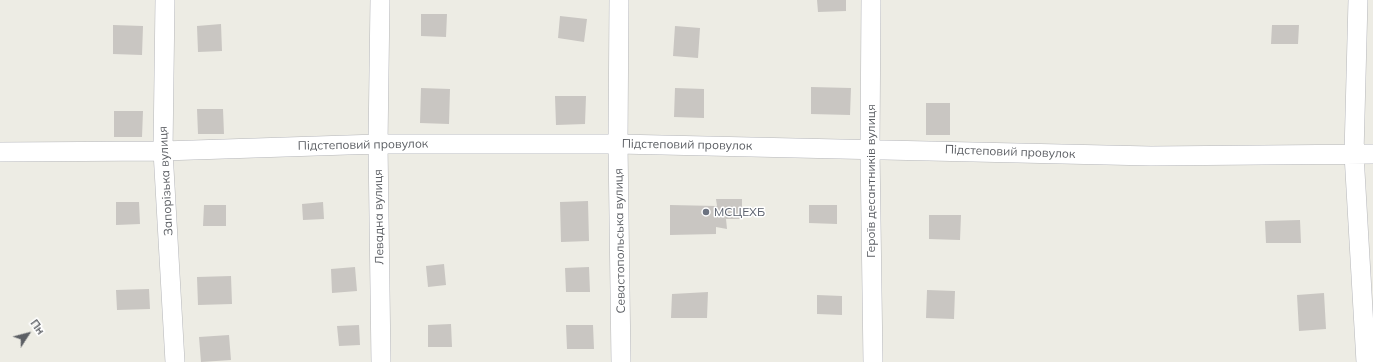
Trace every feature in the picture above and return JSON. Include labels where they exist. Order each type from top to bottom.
[{"type":"street","name":"Запорізька вулиця","points":[[165,0],[163,151],[175,362]]},
{"type":"street","name":"Левадна вулиця","points":[[380,0],[378,144],[381,362]]},
{"type":"street","name":"Севастопольська вулиця","points":[[619,0],[618,144],[622,362]]},
{"type":"street","name":"Героїв десантників вулиця","points":[[872,0],[870,149],[873,362]]},
{"type":"street","points":[[1358,0],[1354,154],[1366,362]]},
{"type":"street","name":"Підстеповий провулок","points":[[0,152],[163,151],[378,144],[618,144],[1151,156],[1373,154]]},
{"type":"building","points":[[817,0],[846,0],[846,11],[818,12]]},
{"type":"building","points":[[421,14],[447,14],[446,37],[421,36]]},
{"type":"building","points":[[560,16],[587,19],[584,42],[558,38]]},
{"type":"building","points":[[221,24],[222,51],[198,52],[197,26]]},
{"type":"building","points":[[113,25],[143,26],[142,55],[113,54]]},
{"type":"building","points":[[1272,25],[1299,25],[1298,44],[1271,44]]},
{"type":"building","points":[[675,26],[700,28],[698,58],[673,56]]},
{"type":"building","points":[[811,87],[851,88],[850,115],[811,114]]},
{"type":"building","points":[[421,88],[450,89],[449,124],[420,123]]},
{"type":"building","points":[[675,88],[704,89],[704,118],[674,117]]},
{"type":"building","points":[[555,96],[586,96],[585,124],[556,125]]},
{"type":"building","points":[[926,103],[950,103],[950,135],[926,135]]},
{"type":"building","points":[[197,109],[223,109],[224,134],[198,134]]},
{"type":"building","points":[[114,111],[143,111],[142,137],[114,137]]},
{"type":"building","name":"МСЦЕХБ","points":[[716,199],[742,199],[742,219],[726,219],[727,229],[716,227],[716,234],[670,235],[670,205],[717,206]]},
{"type":"building","points":[[588,201],[589,241],[561,242],[560,202]]},
{"type":"building","points":[[116,202],[139,202],[140,224],[116,225]]},
{"type":"building","points":[[323,202],[324,219],[303,220],[302,204]]},
{"type":"building","points":[[204,205],[226,205],[226,226],[203,226]]},
{"type":"building","points":[[809,205],[837,205],[837,224],[809,223]]},
{"type":"building","points":[[929,215],[961,215],[960,240],[929,239]]},
{"type":"building","points":[[1300,220],[1301,243],[1266,243],[1265,221]]},
{"type":"building","points":[[444,264],[446,285],[428,287],[426,266]]},
{"type":"building","points":[[355,267],[357,291],[332,293],[331,269]]},
{"type":"building","points":[[589,267],[590,292],[566,292],[565,268]]},
{"type":"building","points":[[231,276],[232,304],[198,305],[197,277]]},
{"type":"building","points":[[149,289],[150,309],[117,310],[116,290]]},
{"type":"building","points":[[927,290],[955,291],[954,319],[926,318]]},
{"type":"building","points":[[708,292],[707,318],[671,318],[672,294]]},
{"type":"building","points":[[1324,293],[1326,329],[1299,331],[1297,295]]},
{"type":"building","points":[[817,295],[842,296],[842,315],[817,314]]},
{"type":"building","points":[[451,324],[452,347],[428,347],[428,325]]},
{"type":"building","points":[[359,325],[360,345],[339,346],[337,326]]},
{"type":"building","points":[[566,325],[593,325],[594,349],[567,349]]},
{"type":"building","points":[[229,335],[231,360],[201,362],[199,337]]},
{"type":"place","name":"МСЦЕХБ","points":[[706,212]]}]
